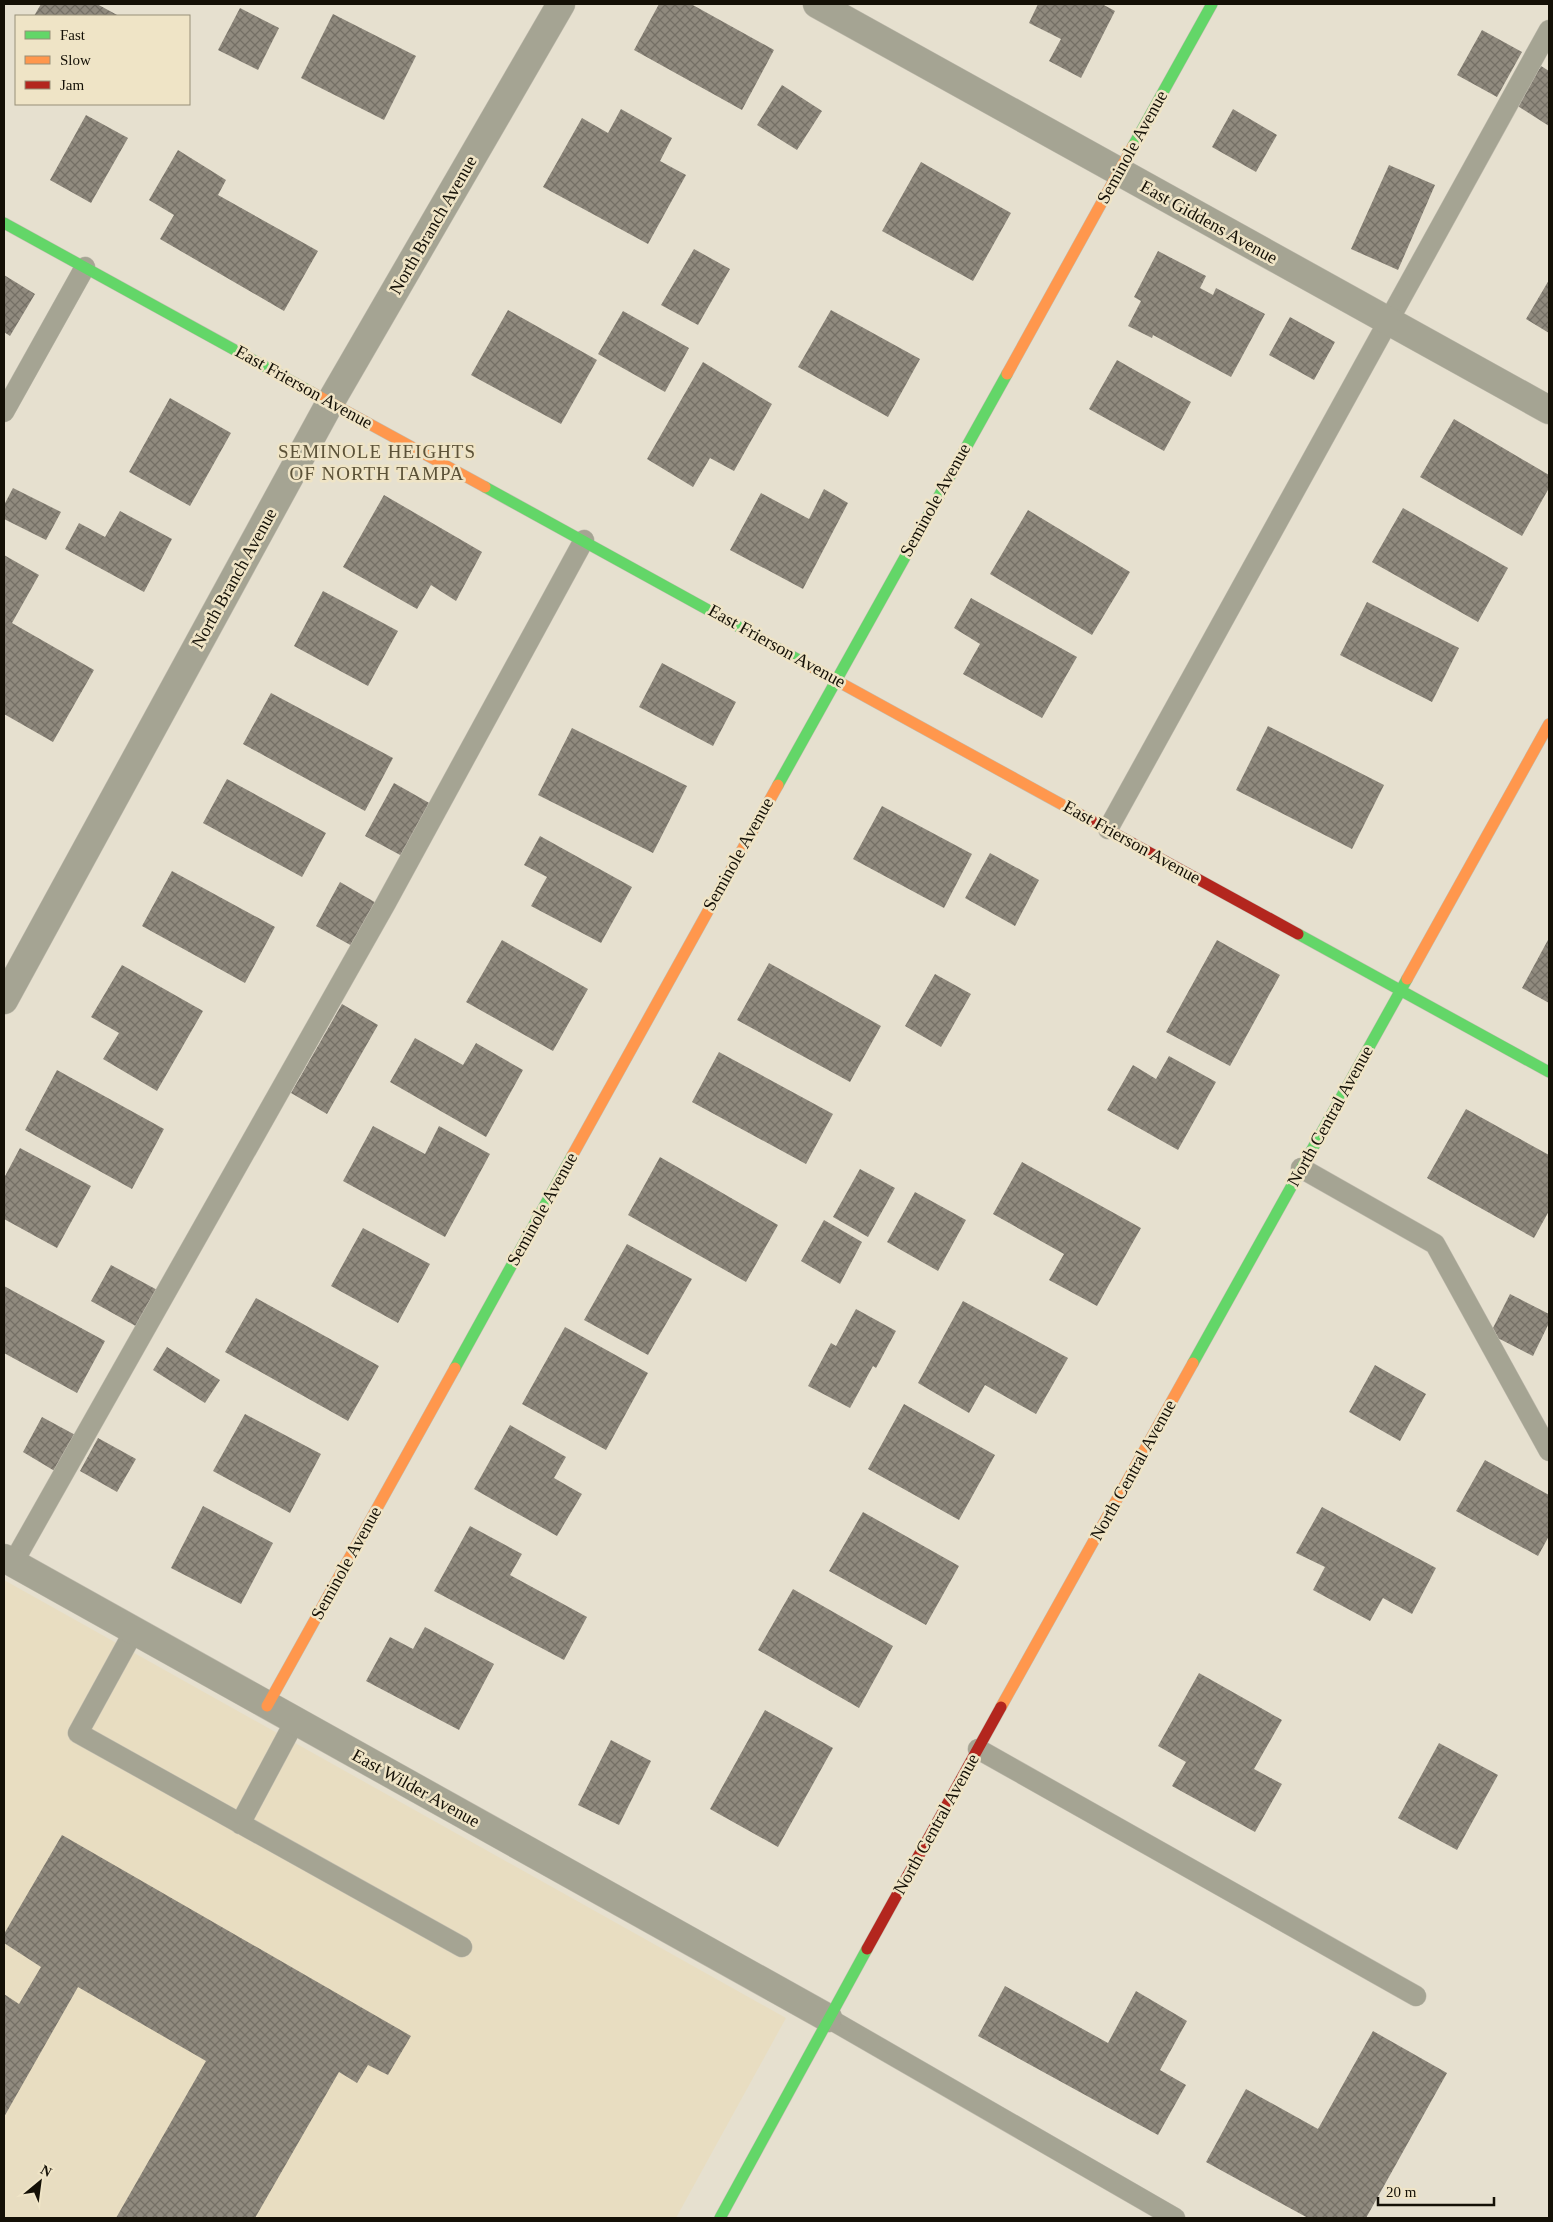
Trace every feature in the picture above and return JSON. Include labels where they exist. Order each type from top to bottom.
[{"type":"street","name":"North Branch Avenue","points":[[4,1000],[331,401],[561,4]]},
{"type":"street","name":"East Giddens Avenue","points":[[817,4],[1549,410]]},
{"type":"street","name":"Seminole Avenue","points":[[267,1706],[836,678],[1212,4]]},
{"type":"street","name":"East Frierson Avenue","points":[[4,223],[836,678],[1549,1072]]},
{"type":"street","name":"North Central Avenue","points":[[720,2218],[828,2018],[1549,724]]},
{"type":"street","name":"East Wilder Avenue","points":[[8,1560],[828,2018]]},
{"type":"lane","points":[[1108,829],[1390,322],[1549,30]]},
{"type":"lane","points":[[4,412],[85,267]]},
{"type":"lane","points":[[8,1560],[386,903],[584,540]]},
{"type":"lane","points":[[1301,1168],[1435,1244],[1549,1451]]},
{"type":"lane","points":[[134,1631],[78,1733],[462,1947]]},
{"type":"lane","points":[[240,1824],[295,1721]]},
{"type":"lane","points":[[978,1749],[1416,1996]]},
{"type":"lane","points":[[828,2018],[1175,2218]]},
{"type":"shaded area","points":[[4,1580],[786,2018],[676,2218],[4,2218]]},
{"type":"building","points":[[41,4],[97,4],[117,15],[35,15]]},
{"type":"building","points":[[659,4],[691,4],[774,50],[742,110],[634,50]]},
{"type":"building","points":[[1038,4],[1102,4],[1115,11],[1081,78],[1049,61],[1061,39],[1029,23]]},
{"type":"building","points":[[240,8],[279,28],[258,70],[218,50]]},
{"type":"building","points":[[333,14],[416,56],[384,120],[301,78]]},
{"type":"building","points":[[1482,30],[1522,52],[1497,97],[1457,75]]},
{"type":"building","points":[[1541,66],[1549,71],[1549,126],[1516,105]]},
{"type":"building","points":[[782,85],[822,111],[797,150],[757,125]]},
{"type":"building","points":[[621,109],[672,138],[660,161],[686,175],[648,244],[543,187],[582,118],[608,133]]},
{"type":"building","points":[[1233,109],[1277,135],[1256,172],[1212,147]]},
{"type":"building","points":[[86,115],[128,138],[91,203],[50,180]]},
{"type":"building","points":[[178,150],[226,180],[218,195],[318,251],[284,311],[160,239],[174,215],[149,200]]},
{"type":"building","points":[[921,162],[1011,213],[973,281],[882,231]]},
{"type":"building","points":[[1389,165],[1435,185],[1398,270],[1351,249]]},
{"type":"building","points":[[694,249],[730,269],[698,325],[661,305]]},
{"type":"building","points":[[1158,251],[1206,276],[1200,288],[1213,295],[1216,288],[1265,314],[1231,377],[1153,335],[1152,338],[1128,326],[1141,301],[1134,297]]},
{"type":"building","points":[[4,275],[35,294],[10,336],[4,332]]},
{"type":"building","points":[[1549,280],[1549,333],[1526,319]]},
{"type":"building","points":[[508,310],[597,360],[561,424],[471,375]]},
{"type":"building","points":[[831,310],[920,359],[888,417],[798,367]]},
{"type":"building","points":[[623,311],[689,348],[665,392],[598,354]]},
{"type":"building","points":[[1290,317],[1335,342],[1314,380],[1269,355]]},
{"type":"building","points":[[1117,360],[1191,402],[1164,451],[1089,409]]},
{"type":"building","points":[[703,362],[772,404],[734,471],[710,458],[693,487],[647,459]]},
{"type":"building","points":[[170,398],[231,433],[190,506],[129,472]]},
{"type":"building","points":[[1454,419],[1549,475],[1549,488],[1522,536],[1420,477]]},
{"type":"building","points":[[13,488],[61,512],[46,540],[4,519],[4,505]]},
{"type":"building","points":[[824,489],[848,503],[803,589],[730,550],[761,493],[809,519]]},
{"type":"building","points":[[384,495],[482,552],[456,601],[431,585],[417,609],[343,567]]},
{"type":"building","points":[[1403,508],[1508,568],[1478,622],[1372,562]]},
{"type":"building","points":[[1028,510],[1130,572],[1092,635],[990,574]]},
{"type":"building","points":[[120,511],[172,539],[144,592],[65,549],[79,523],[105,537]]},
{"type":"building","points":[[4,555],[39,575],[12,623],[94,670],[53,742],[4,714]]},
{"type":"building","points":[[323,591],[398,631],[368,686],[294,646]]},
{"type":"building","points":[[971,598],[1077,657],[1042,718],[963,674],[980,644],[954,628]]},
{"type":"building","points":[[1367,602],[1459,648],[1432,702],[1340,655]]},
{"type":"building","points":[[662,663],[736,702],[713,746],[639,707]]},
{"type":"building","points":[[271,693],[393,758],[365,811],[243,744]]},
{"type":"building","points":[[1268,726],[1384,785],[1352,849],[1236,790]]},
{"type":"building","points":[[572,728],[687,786],[653,853],[538,795]]},
{"type":"building","points":[[227,779],[326,833],[302,877],[203,823]]},
{"type":"building","points":[[394,783],[431,804],[402,856],[365,836]]},
{"type":"building","points":[[882,806],[972,854],[944,908],[853,859]]},
{"type":"building","points":[[540,836],[632,887],[601,943],[531,906],[547,877],[524,865]]},
{"type":"building","points":[[990,853],[1039,880],[1015,926],[965,898]]},
{"type":"building","points":[[172,871],[275,927],[245,983],[142,926]]},
{"type":"building","points":[[340,882],[378,904],[354,947],[316,926]]},
{"type":"building","points":[[1549,938],[1549,1003],[1522,988]]},
{"type":"building","points":[[502,940],[588,989],[553,1051],[466,1002]]},
{"type":"building","points":[[1217,940],[1280,975],[1230,1066],[1166,1032]]},
{"type":"building","points":[[769,963],[881,1026],[850,1082],[737,1020]]},
{"type":"building","points":[[122,965],[203,1011],[157,1091],[103,1059],[119,1033],[91,1017]]},
{"type":"building","points":[[935,974],[971,994],[941,1047],[905,1026]]},
{"type":"building","points":[[342,1004],[378,1025],[327,1114],[291,1093]]},
{"type":"building","points":[[415,1038],[463,1065],[476,1043],[523,1070],[486,1137],[390,1082]]},
{"type":"building","points":[[719,1052],[833,1114],[806,1164],[692,1102]]},
{"type":"building","points":[[1169,1056],[1216,1082],[1178,1150],[1107,1110],[1133,1065],[1156,1079]]},
{"type":"building","points":[[57,1070],[164,1129],[132,1189],[25,1130]]},
{"type":"building","points":[[1466,1109],[1549,1155],[1549,1211],[1534,1238],[1427,1178]]},
{"type":"building","points":[[373,1126],[425,1154],[439,1126],[490,1154],[445,1237],[343,1181]]},
{"type":"building","points":[[20,1148],[91,1186],[57,1248],[4,1219],[4,1178]]},
{"type":"building","points":[[660,1157],[778,1225],[746,1282],[628,1215]]},
{"type":"building","points":[[1022,1162],[1141,1228],[1097,1306],[1049,1280],[1064,1254],[993,1214]]},
{"type":"building","points":[[860,1169],[895,1188],[868,1237],[833,1217]]},
{"type":"building","points":[[915,1192],[966,1220],[938,1271],[887,1242]]},
{"type":"building","points":[[824,1220],[862,1242],[840,1284],[801,1261]]},
{"type":"building","points":[[363,1228],[430,1264],[398,1323],[331,1286]]},
{"type":"building","points":[[627,1244],[692,1279],[648,1355],[584,1320]]},
{"type":"building","points":[[111,1265],[161,1292],[141,1329],[91,1301]]},
{"type":"building","points":[[4,1286],[105,1341],[77,1393],[4,1353]]},
{"type":"building","points":[[1510,1294],[1549,1314],[1549,1323],[1533,1356],[1490,1334]]},
{"type":"building","points":[[256,1298],[379,1366],[348,1421],[225,1352]]},
{"type":"building","points":[[963,1301],[1068,1358],[1036,1414],[985,1385],[969,1413],[918,1383]]},
{"type":"building","points":[[856,1309],[896,1331],[876,1368],[873,1366],[850,1408],[808,1386],[831,1343],[836,1346]]},
{"type":"building","points":[[565,1327],[648,1373],[606,1450],[522,1404]]},
{"type":"building","points":[[167,1347],[220,1380],[205,1403],[153,1370]]},
{"type":"building","points":[[1375,1365],[1426,1394],[1400,1441],[1349,1412]]},
{"type":"building","points":[[904,1404],[995,1455],[959,1520],[868,1469]]},
{"type":"building","points":[[245,1414],[321,1454],[290,1513],[213,1471]]},
{"type":"building","points":[[42,1417],[79,1437],[58,1473],[23,1452]]},
{"type":"building","points":[[510,1425],[566,1457],[554,1478],[582,1494],[557,1536],[474,1489]]},
{"type":"building","points":[[98,1438],[136,1459],[117,1492],[80,1471]]},
{"type":"building","points":[[1485,1460],[1549,1495],[1549,1536],[1538,1556],[1456,1511]]},
{"type":"building","points":[[203,1506],[273,1543],[241,1604],[171,1568]]},
{"type":"building","points":[[1322,1507],[1436,1568],[1412,1614],[1383,1598],[1370,1621],[1313,1590],[1325,1567],[1296,1553]]},
{"type":"building","points":[[863,1512],[959,1566],[926,1625],[829,1571]]},
{"type":"building","points":[[470,1526],[522,1554],[510,1575],[587,1617],[564,1660],[434,1591]]},
{"type":"building","points":[[793,1589],[893,1646],[859,1708],[758,1650]]},
{"type":"building","points":[[425,1627],[494,1664],[459,1730],[366,1681],[390,1637],[413,1649]]},
{"type":"building","points":[[1199,1673],[1282,1720],[1254,1769],[1282,1784],[1255,1832],[1172,1786],[1186,1762],[1158,1746]]},
{"type":"building","points":[[765,1710],[833,1748],[778,1847],[710,1809]]},
{"type":"building","points":[[611,1740],[651,1761],[619,1825],[578,1805]]},
{"type":"building","points":[[1439,1743],[1498,1775],[1457,1850],[1398,1818]]},
{"type":"building","points":[[62,1835],[411,2036],[388,2075],[368,2065],[357,2083],[339,2072],[255,2218],[116,2218],[206,2061],[78,1987],[4,2117],[4,1994],[19,2004],[41,1967],[4,1943],[4,1934]]},
{"type":"building","points":[[1005,1986],[1108,2043],[1136,1991],[1187,2021],[1160,2070],[1186,2085],[1158,2135],[978,2036]]},
{"type":"building","points":[[1373,2031],[1447,2073],[1366,2218],[1308,2218],[1206,2162],[1246,2089],[1318,2129]]},
{"type":"traffic: fast","points":[[1133,146],[1212,4]]},
{"type":"traffic: fast","points":[[4,223],[311,392]]},
{"type":"traffic: fast","points":[[778,785],[1007,374]]},
{"type":"traffic: fast","points":[[485,487],[808,665]]},
{"type":"traffic: fast","points":[[1298,934],[1549,1072]]},
{"type":"traffic: fast","points":[[1193,1363],[1407,979]]},
{"type":"traffic: fast","points":[[455,1368],[572,1156]]},
{"type":"traffic: fast","points":[[720,2218],[867,1949]]},
{"type":"traffic: slow","points":[[1007,374],[1133,146]]},
{"type":"traffic: slow","points":[[311,392],[485,487]]},
{"type":"traffic: slow","points":[[808,665],[1081,815]]},
{"type":"traffic: slow","points":[[1407,979],[1549,724]]},
{"type":"traffic: slow","points":[[572,1156],[778,785]]},
{"type":"traffic: slow","points":[[1001,1707],[1193,1363]]},
{"type":"traffic: slow","points":[[267,1706],[455,1368]]},
{"type":"traffic: jam","points":[[1081,815],[1298,934]]},
{"type":"traffic: jam","points":[[867,1949],[1001,1707]]},
{"type":"district","name":"SEMINOLE HEIGHTS OF NORTH TAMPA","points":[[377,462]]}]
